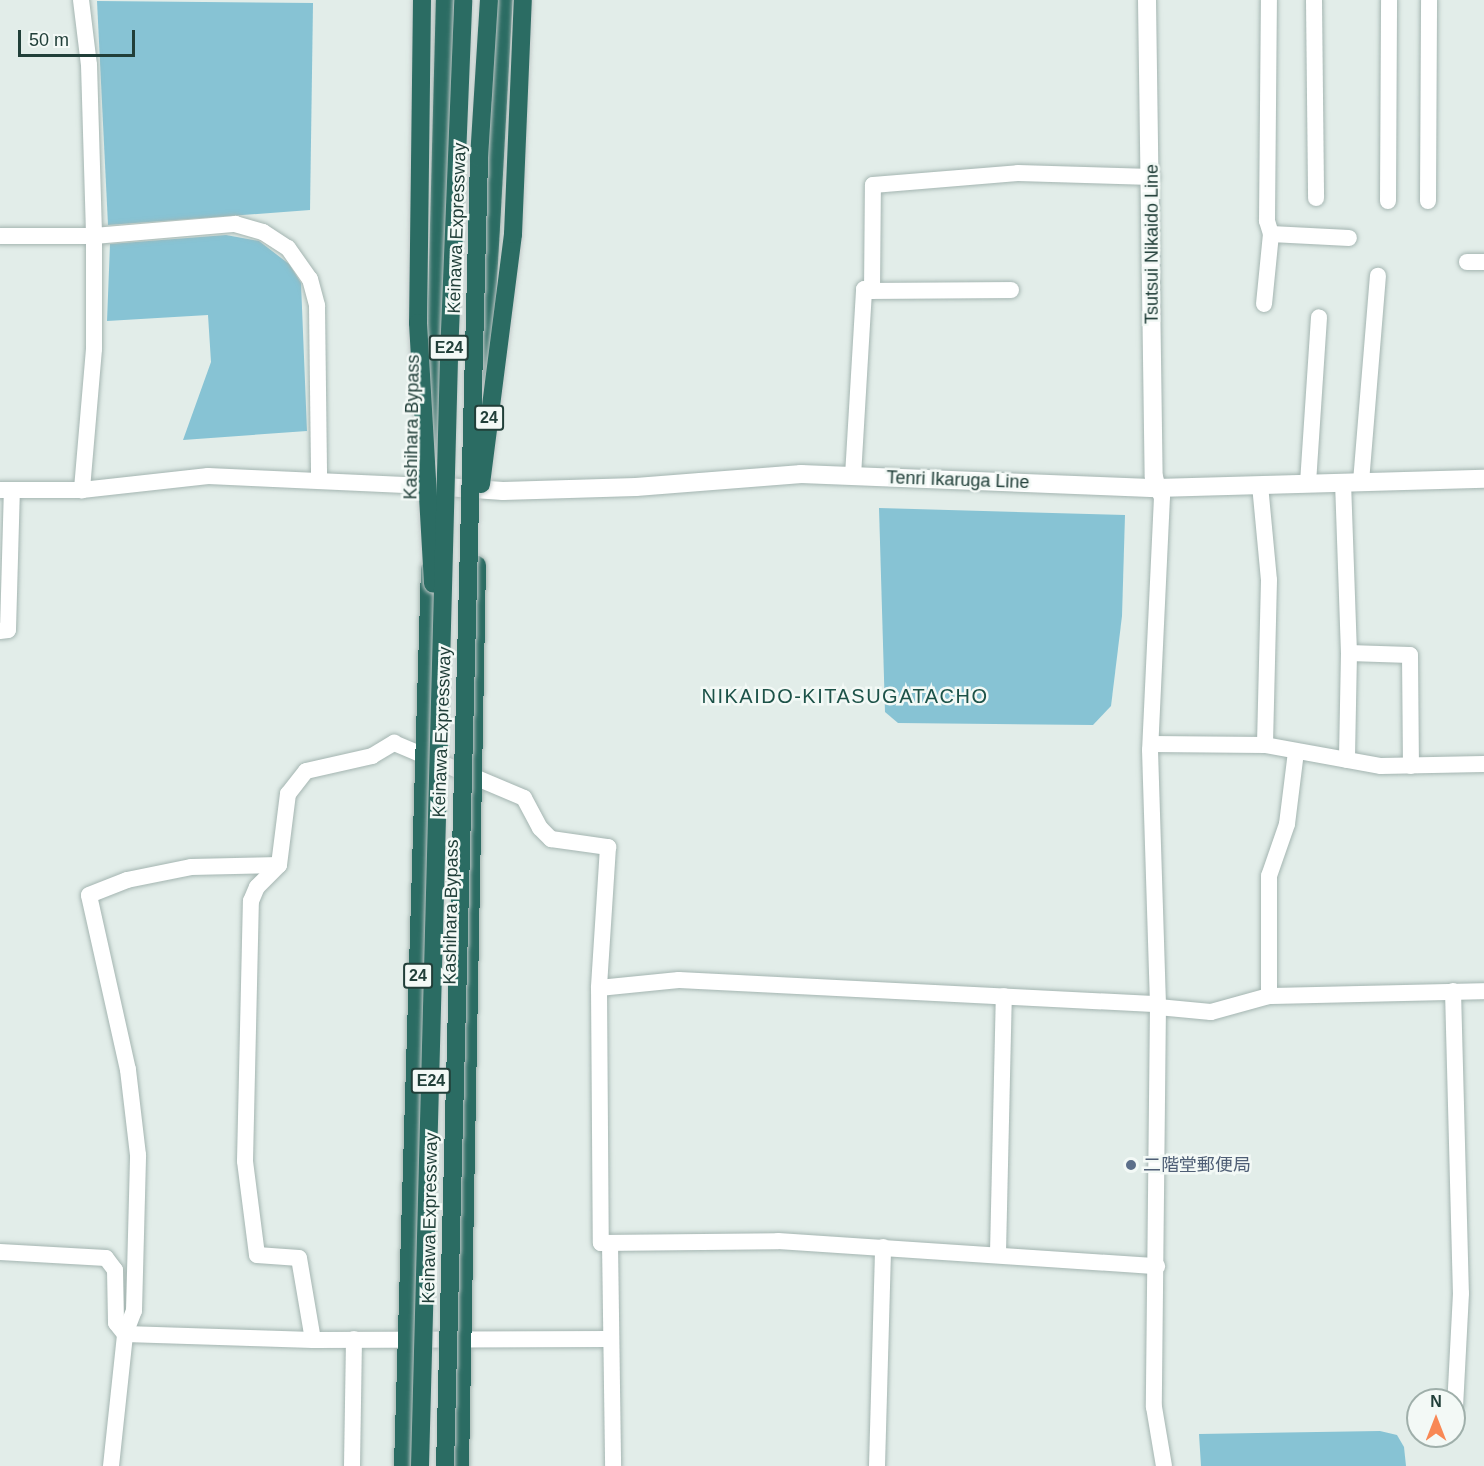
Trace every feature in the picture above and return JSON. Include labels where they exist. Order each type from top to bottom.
[{"type":"highway","points":[[422,0],[418,312],[440,696]]},
{"type":"highway","name":"Kashihara Bypass","points":[[403,1466],[445,0]]},
{"type":"highway","name":"Keinawa Expressway","points":[[420,1466],[440,696],[463,0]]},
{"type":"highway","name":"Keinawa Expressway","points":[[445,1466],[479,158],[489,0]]},
{"type":"highway","name":"Kashihara Bypass","points":[[460,1466],[475,778],[478,490],[486,266],[504,0]]},
{"type":"highway","name":"24","points":[[460,836],[483,468],[513,234],[523,0]]},
{"type":"main road","name":"Tsutsui Nikaido Line","points":[[1147,0],[1152,177],[1154,477],[1157,488]]},
{"type":"main road","name":"Tenri Ikaruga Line","points":[[432,486],[478,490],[636,487],[801,474],[1157,488],[1484,479]]},
{"type":"street","points":[[81,0],[89,65],[94,236],[94,349],[82,490]]},
{"type":"street","points":[[1264,304],[1271,234],[1266,221],[1269,0]]},
{"type":"street","points":[[1314,0],[1316,198]]},
{"type":"street","points":[[1388,201],[1389,0]]},
{"type":"street","points":[[1428,201],[1429,0]]},
{"type":"street","points":[[872,291],[873,184],[1018,173],[1152,177]]},
{"type":"street","points":[[0,236],[94,236],[235,224],[264,232],[288,248],[310,279],[317,306],[319,480]]},
{"type":"street","points":[[1271,234],[1349,238]]},
{"type":"street","points":[[1347,760],[1352,482],[1378,276]]},
{"type":"street","points":[[853,476],[864,289],[872,291],[1011,290]]},
{"type":"street","points":[[1308,483],[1319,317]]},
{"type":"street","points":[[0,631],[8,630],[4,557],[6,491],[82,490],[208,476],[432,486]]},
{"type":"street","points":[[1260,485],[1269,580],[1265,745]]},
{"type":"street","points":[[1157,488],[1162,497],[1150,744],[1158,1006],[1154,1407],[1164,1466]]},
{"type":"street","points":[[1349,653],[1410,655],[1412,766]]},
{"type":"street","points":[[313,1340],[299,1258],[257,1255],[245,1161],[251,901],[257,887],[279,865],[288,794],[306,771],[372,756],[394,743],[425,754],[524,798],[540,828],[551,839],[608,847],[599,988],[601,1243],[778,1241],[998,1253],[1157,1266]]},
{"type":"street","points":[[1150,744],[1265,745],[1347,760],[1412,766],[1484,765]]},
{"type":"street","points":[[1269,996],[1269,876],[1287,824],[1296,752]]},
{"type":"street","points":[[111,1466],[124,1334],[134,1311],[138,1155],[128,1070],[89,895],[127,880],[191,867],[279,865]]},
{"type":"street","points":[[599,988],[679,980],[1004,996],[1158,1006],[1211,1012],[1269,996],[1484,991]]},
{"type":"street","points":[[1453,991],[1461,1293],[1456,1388]]},
{"type":"street","points":[[998,1253],[1004,996]]},
{"type":"street","points":[[610,1243],[613,1466]]},
{"type":"street","points":[[877,1466],[883,1247]]},
{"type":"street","points":[[0,1252],[106,1258],[115,1270],[116,1323],[124,1334]]},
{"type":"street","points":[[124,1334],[313,1340],[407,1337],[611,1339]]},
{"type":"street","points":[[352,1466],[354,1340]]},
{"type":"water","points":[[97,1],[313,3],[310,210],[108,225]]},
{"type":"water","points":[[226,235],[259,241],[289,264],[301,283],[307,431],[183,440],[211,362],[208,315],[107,321],[110,244]]},
{"type":"water","points":[[879,508],[1125,515],[1122,616],[1111,706],[1093,725],[898,723],[885,712]]},
{"type":"water","points":[[1380,1431],[1397,1435],[1404,1447],[1406,1466],[1201,1466],[1199,1434]]},
{"type":"place","name":"二階堂郵便局","points":[[1131,1165]]},
{"type":"district","name":"NIKAIDO-KITASUGATACHO","points":[[845,696]]}]
